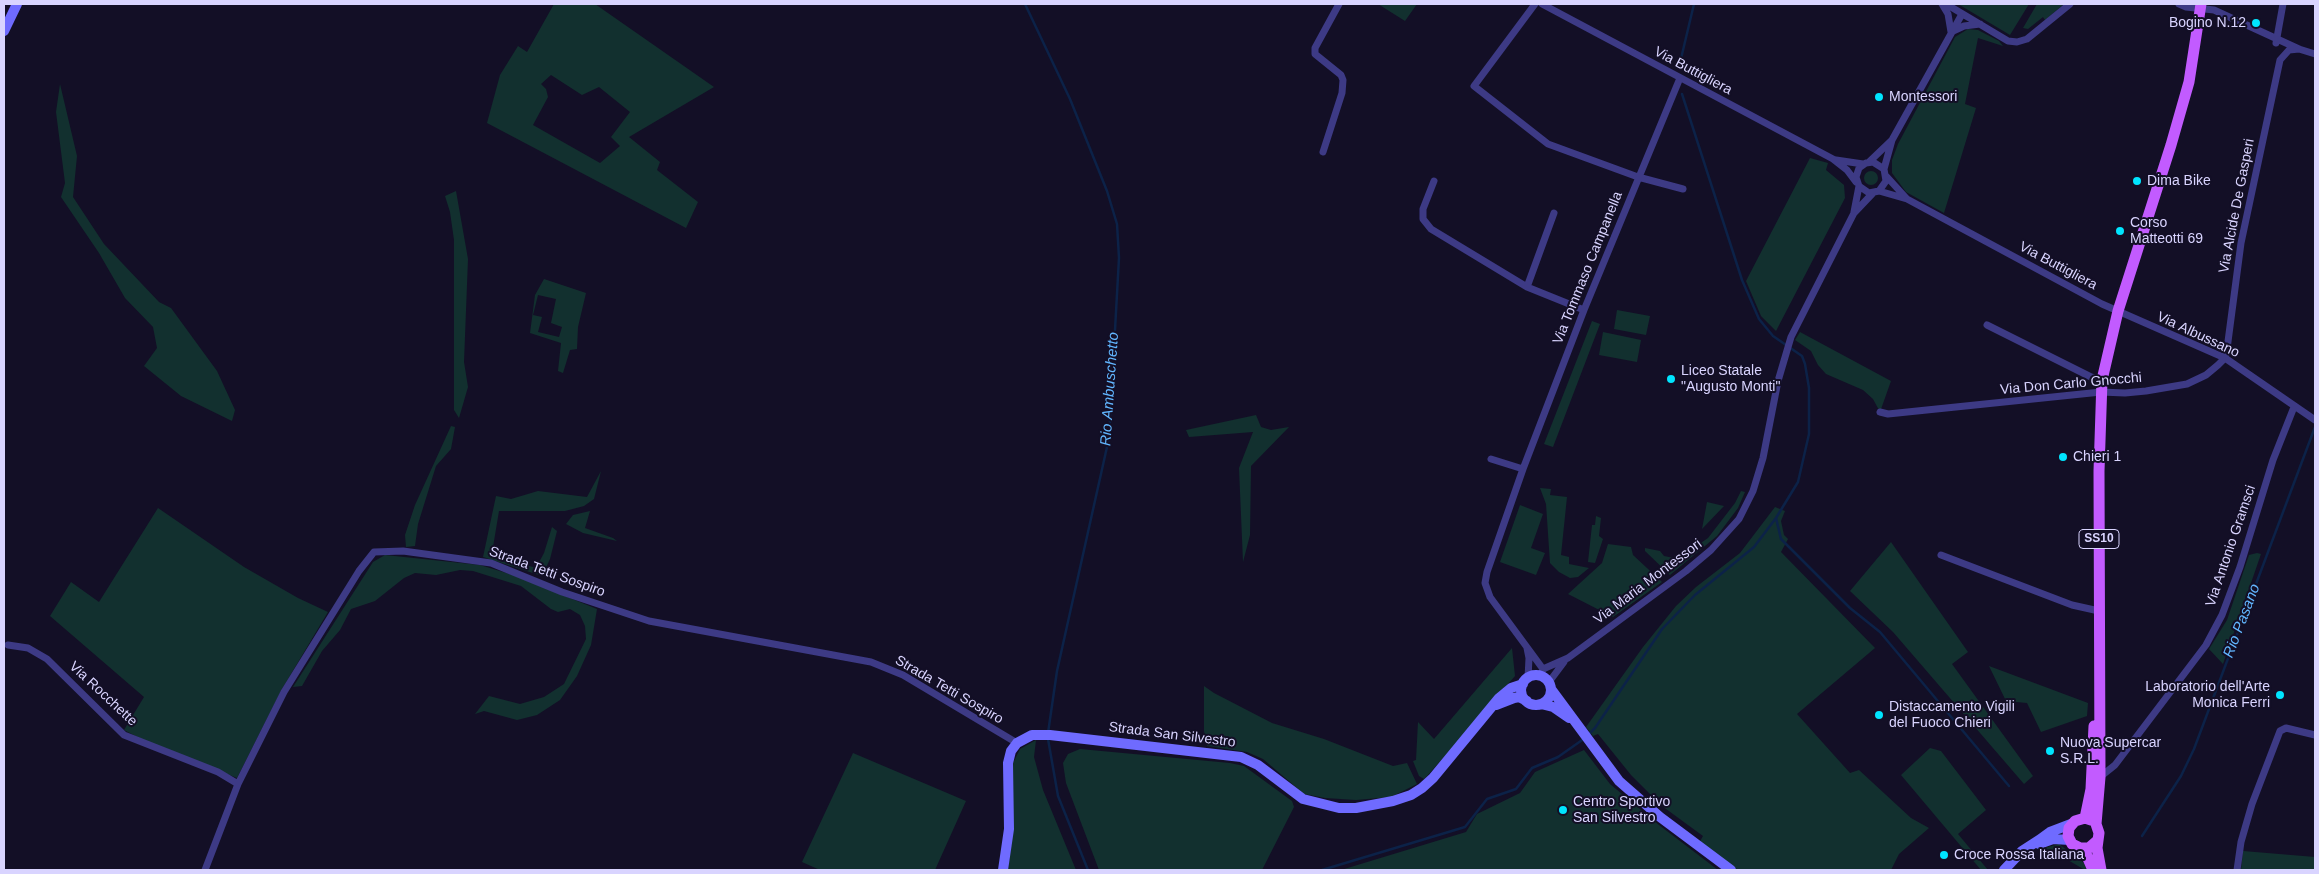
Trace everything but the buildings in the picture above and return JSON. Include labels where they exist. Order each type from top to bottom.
[{"type":"main road","name":"SS10","points":[[2101,870],[2096,841],[2099,833],[2096,824],[2100,777],[2098,687],[2101,386],[2118,311],[2189,82],[2201,6]]},
{"type":"main road","name":"SS10","points":[[2085,818],[2091,789],[2092,746],[2098,687]]},
{"type":"main road","points":[[2096,824],[2085,818],[2071,824],[2068,832],[2070,840],[2076,847],[2084,849],[2096,841]]},
{"type":"main road","points":[[2084,849],[2093,870]]},
{"type":"street","points":[[4,31],[17,4]]},
{"type":"street","points":[[1323,152],[1342,93],[1343,80],[1341,75],[1315,54],[1316,48],[1338,4]]},
{"type":"street","points":[[1535,4],[1474,86],[1548,144],[1638,177],[1683,189]]},
{"type":"street","name":"Via Buttigliera","points":[[1542,4],[1833,159],[1847,170],[1858,184]]},
{"type":"street","points":[[1942,4],[1948,14],[1951,32]]},
{"type":"street","points":[[1946,4],[2008,41],[2017,42],[2027,39],[2070,4]]},
{"type":"street","points":[[2180,4],[2186,7],[2201,6],[2214,10],[2264,32],[2277,41],[2315,54]]},
{"type":"street","points":[[2277,41],[2283,4]]},
{"type":"street","points":[[1892,140],[1857,172],[1858,184],[1865,192],[1876,192],[1884,185],[1886,177],[1884,169],[1892,140],[1962,14]]},
{"type":"street","points":[[1951,32],[1964,26],[1980,24]]},
{"type":"street","name":"Via Alcide De Gasperi","points":[[2225,358],[2241,243],[2280,60],[2277,41]]},
{"type":"street","points":[[2280,60],[2289,50],[2299,49]]},
{"type":"street","name":"Via Tommaso Campanella","points":[[1546,679],[1527,648],[1490,598],[1485,583],[1523,469],[1584,310],[1680,78]]},
{"type":"street","name":"Via Buttigliera","points":[[1833,159],[1866,163]]},
{"type":"street","points":[[1866,163],[1877,163],[1884,169]]},
{"type":"street","name":"Via Buttigliera","points":[[1886,177],[1907,199]]},
{"type":"street","points":[[1434,181],[1423,209],[1422,218],[1431,229],[1527,287],[1584,310]]},
{"type":"street","name":"Via Maria Montessori","points":[[1854,213],[1858,184]]},
{"type":"street","name":"Via Buttigliera","points":[[1876,192],[1907,199],[2118,311]]},
{"type":"street","name":"Via Maria Montessori","points":[[1546,679],[1568,658],[1686,571],[1711,550],[1739,519],[1754,491],[1764,458],[1778,381],[1791,339],[1854,213],[1876,192]]},
{"type":"street","points":[[1527,287],[1554,213]]},
{"type":"street","name":"Via Albussano","points":[[2118,311],[2225,358],[2315,420]]},
{"type":"street","points":[[1986,325],[2091,377],[2101,386]]},
{"type":"street","name":"Via Don Carlo Gnocchi","points":[[1880,412],[1888,414],[2101,386],[2132,393],[2186,384],[2206,374],[2225,358]]},
{"type":"street","name":"Via Antonio Gramsci","points":[[2100,777],[2115,765],[2196,659],[2214,630],[2240,567],[2273,460],[2294,407]]},
{"type":"street","points":[[1491,459],[1523,469]]},
{"type":"street","name":"Strada Tetti Sospiro","points":[[205,870],[238,784],[284,692],[358,571],[374,552],[403,551],[491,563],[562,592],[649,621],[871,662],[903,675],[1017,743]]},
{"type":"street","points":[[1941,555],[2072,606],[2099,611]]},
{"type":"street","name":"Via Rocchette","points":[[8,645],[28,648],[47,659],[124,735],[218,772],[238,784]]},
{"type":"street","points":[[1527,648],[1529,658],[1526,681],[1522,693],[1527,701],[1559,710],[1573,721]]},
{"type":"street","name":"Via Maria Montessori","points":[[1546,679],[1568,658]]},
{"type":"street","points":[[1526,681],[1546,679]]},
{"type":"street","points":[[1541,704],[1549,698],[1546,679]]},
{"type":"street","points":[[1546,679],[1581,733],[1619,781],[1660,817],[1731,870]]},
{"type":"street","name":"Strada San Silvestro","points":[[1017,743],[1039,734],[1241,757],[1258,765],[1303,799],[1331,806],[1356,808],[1394,801],[1411,795],[1422,788],[1433,778],[1491,708],[1511,688],[1526,681]]},
{"type":"street","name":"Strada San Silvestro","points":[[1491,708],[1514,698],[1527,701]]},
{"type":"street","points":[[2237,870],[2241,842],[2252,804],[2280,731],[2286,728],[2315,735]]},
{"type":"street","points":[[1003,870],[1009,828],[1008,763],[1011,751],[1017,743]]},
{"type":"street","points":[[2004,870],[2022,851],[2050,832],[2071,824]]},
{"type":"street","points":[[2033,845],[2053,839],[2070,840]]},
{"type":"green space","points":[[554,4],[595,4],[714,87],[629,137],[660,162],[657,170],[698,202],[686,228],[487,123],[500,75],[518,46],[527,52]],"holes":[[[551,75],[582,95],[599,87],[630,112],[611,137],[620,146],[600,163],[533,125],[548,97],[546,89],[541,84]]]},
{"type":"green space","points":[[1378,4],[1417,4],[1405,21]]},
{"type":"green space","points":[[1958,4],[2029,4],[2010,35]]},
{"type":"green space","points":[[2037,4],[2064,4],[2045,20],[2043,17],[2028,29],[2023,28]]},
{"type":"green space","points":[[1968,29],[1978,30],[1999,41],[2003,46],[1978,38],[1965,104],[1976,108],[1944,213],[1906,192],[1892,173],[1892,160],[1898,144],[1955,37]]},
{"type":"green space","points":[[60,84],[77,156],[73,197],[104,244],[159,302],[171,308],[217,371],[235,410],[232,421],[181,396],[144,366],[157,348],[153,327],[125,298],[99,253],[61,197],[65,183],[56,112]]},
{"type":"green space","points":[[1810,158],[1828,163],[1826,170],[1844,185],[1845,198],[1776,331],[1761,316],[1746,281]]},
{"type":"green space","points":[[1868,171],[1874,171],[1878,178],[1874,185],[1868,185],[1864,181],[1864,175]]},
{"type":"green space","points":[[456,191],[468,259],[464,362],[468,387],[459,418],[454,410],[454,240],[450,212],[445,196]]},
{"type":"green space","points":[[544,279],[586,293],[578,327],[577,349],[570,350],[563,373],[558,371],[561,343],[530,333],[535,295]],"holes":[[[538,295],[556,299],[551,323],[562,327],[559,337],[538,332],[542,317],[533,315]]]},
{"type":"green space","points":[[1617,310],[1650,316],[1646,335],[1614,329]]},
{"type":"green space","points":[[1592,321],[1600,324],[1553,447],[1544,444]]},
{"type":"green space","points":[[1603,332],[1641,340],[1637,362],[1599,355]]},
{"type":"green space","points":[[1800,332],[1891,381],[1880,412],[1873,399],[1863,390],[1826,374],[1818,365],[1811,351],[1795,340]]},
{"type":"green space","points":[[1256,415],[1261,427],[1271,430],[1289,427],[1251,466],[1250,535],[1243,562],[1239,468],[1253,432],[1189,437],[1186,430]]},
{"type":"green space","points":[[451,426],[455,427],[451,449],[436,466],[418,524],[415,546],[406,547],[405,535],[415,505]]},
{"type":"green space","points":[[601,471],[594,499],[584,506],[565,511],[499,511],[493,547],[503,552],[503,558],[536,568],[544,553],[552,527],[557,531],[550,559],[542,576],[483,557],[496,496],[511,499],[538,491],[587,497]]},
{"type":"green space","points":[[1540,488],[1551,489],[1550,495],[1567,497],[1561,555],[1569,557],[1569,564],[1589,568],[1578,577],[1570,578],[1559,572],[1550,563],[1546,504]]},
{"type":"green space","points":[[1741,491],[1745,492],[1738,508],[1717,536],[1670,575],[1645,551],[1645,548],[1660,551],[1664,556],[1674,558],[1685,554],[1708,538],[1735,503]]},
{"type":"green space","points":[[1707,502],[1724,506],[1702,529]]},
{"type":"green space","points":[[1520,505],[1543,514],[1531,548],[1545,553],[1536,575],[1500,562]]},
{"type":"green space","points":[[1775,507],[1785,511],[1781,521],[1784,535],[1788,539],[1781,552],[1875,648],[1797,714],[1850,773],[1859,770],[1911,818],[1929,828],[1899,854],[1891,870],[1738,870],[1699,843],[1703,836],[1662,806],[1631,775],[1598,734],[1593,736],[1586,727],[1643,647],[1676,606],[1696,587],[1740,553]]},
{"type":"green space","points":[[158,508],[244,567],[298,598],[328,612],[282,689],[237,778],[149,743],[124,730],[144,697],[50,616],[71,582],[99,602]]},
{"type":"green space","points":[[590,511],[585,528],[617,541],[583,533],[566,524],[573,515]]},
{"type":"green space","points":[[1596,516],[1601,518],[1599,536],[1603,539],[1595,563],[1588,562],[1592,525],[1595,525]]},
{"type":"green space","points":[[1891,542],[1968,652],[1952,664],[2033,776],[2024,784],[1893,632],[1850,591]]},
{"type":"green space","points":[[1608,544],[1631,547],[1633,555],[1662,582],[1613,617],[1568,594],[1602,563]]},
{"type":"green space","points":[[2261,554],[2223,664],[2209,649],[2227,620],[2249,555]]},
{"type":"green space","points":[[385,555],[480,565],[513,575],[597,609],[591,645],[577,676],[560,700],[537,715],[517,720],[484,711],[475,714],[489,696],[520,704],[544,697],[564,684],[586,639],[585,626],[580,615],[570,609],[558,612],[551,609],[521,586],[473,571],[460,570],[436,575],[415,573],[404,578],[375,601],[351,609],[340,630],[322,651],[302,686],[293,687],[373,562]]},
{"type":"green space","points":[[1512,648],[1515,676],[1428,775],[1424,779],[1419,776],[1413,761],[1416,760],[1418,722],[1434,739]]},
{"type":"green space","points":[[1989,666],[2088,703],[2087,716],[2041,732],[2027,703],[2006,701]]},
{"type":"green space","points":[[1204,686],[1272,723],[1324,739],[1393,766],[1407,763],[1417,784],[1391,797],[1356,800],[1325,798],[1304,794],[1263,759],[1247,752],[1207,746],[1204,731]]},
{"type":"green space","points":[[1036,740],[1034,757],[1043,790],[1076,870],[1008,870],[1013,830],[1012,765],[1020,749]]},
{"type":"green space","points":[[1930,748],[1941,751],[1986,810],[1958,834],[1988,870],[1981,870],[1901,775]]},
{"type":"green space","points":[[1080,749],[1230,763],[1244,766],[1292,801],[1294,807],[1262,870],[1099,870],[1066,783],[1063,763],[1068,754]]},
{"type":"green space","name":"Centro Sportivo San Silvestro","points":[[1584,750],[1610,784],[1659,825],[1718,870],[1341,870],[1466,832],[1477,814],[1520,793],[1535,772]]},
{"type":"green space","points":[[853,753],[966,801],[935,870],[820,870],[802,862]]},
{"type":"green space","points":[[2059,844],[2084,863],[2085,870],[2049,849],[2046,853],[2041,849]]},
{"type":"green space","points":[[2243,851],[2315,857],[2315,870],[2241,870]]},
{"type":"waterway","name":"Rio Ambuschetto","points":[[1025,4],[1070,99],[1107,191],[1117,224],[1119,258],[1109,438],[1057,671],[1048,733]]},
{"type":"waterway","points":[[1679,67],[1694,4]]},
{"type":"waterway","points":[[1589,734],[1595,728],[1662,629],[1695,595],[1754,547],[1776,518],[1798,482],[1809,434],[1809,388],[1805,364],[1802,356],[1773,336],[1759,319],[1742,280],[1682,94]]},
{"type":"waterway","name":"Rio Pasano","points":[[2142,836],[2181,776],[2194,749],[2315,427]]},
{"type":"waterway","points":[[1776,518],[1781,539],[1850,608],[1880,632],[2009,786]]},
{"type":"waterway","points":[[1322,870],[1465,827],[1487,799],[1516,789],[1532,768],[1558,757],[1585,738]]},
{"type":"waterway","name":"Rio Ambuschetto","points":[[1048,739],[1058,796],[1088,870]]},
{"type":"place","name":"Bogino N.12","points":[[2256,23]]},
{"type":"place","name":"Montessori","points":[[1879,97]]},
{"type":"place","name":"Dima Bike","points":[[2137,181]]},
{"type":"place","name":"Corso Matteotti 69","points":[[2120,231]]},
{"type":"place","name":"Liceo Statale \"Augusto Monti\"","points":[[1671,379]]},
{"type":"place","name":"Chieri 1","points":[[2063,457]]},
{"type":"place","name":"Laboratorio dell'Arte Monica Ferri","points":[[2280,695]]},
{"type":"place","name":"Distaccamento Vigili del Fuoco Chieri","points":[[1879,715]]},
{"type":"place","name":"Nuova Supercar S.R.L.","points":[[2050,751]]},
{"type":"place","name":"Centro Sportivo San Silvestro","points":[[1563,810]]},
{"type":"place","name":"Croce Rossa Italiana","points":[[1944,855]]}]
